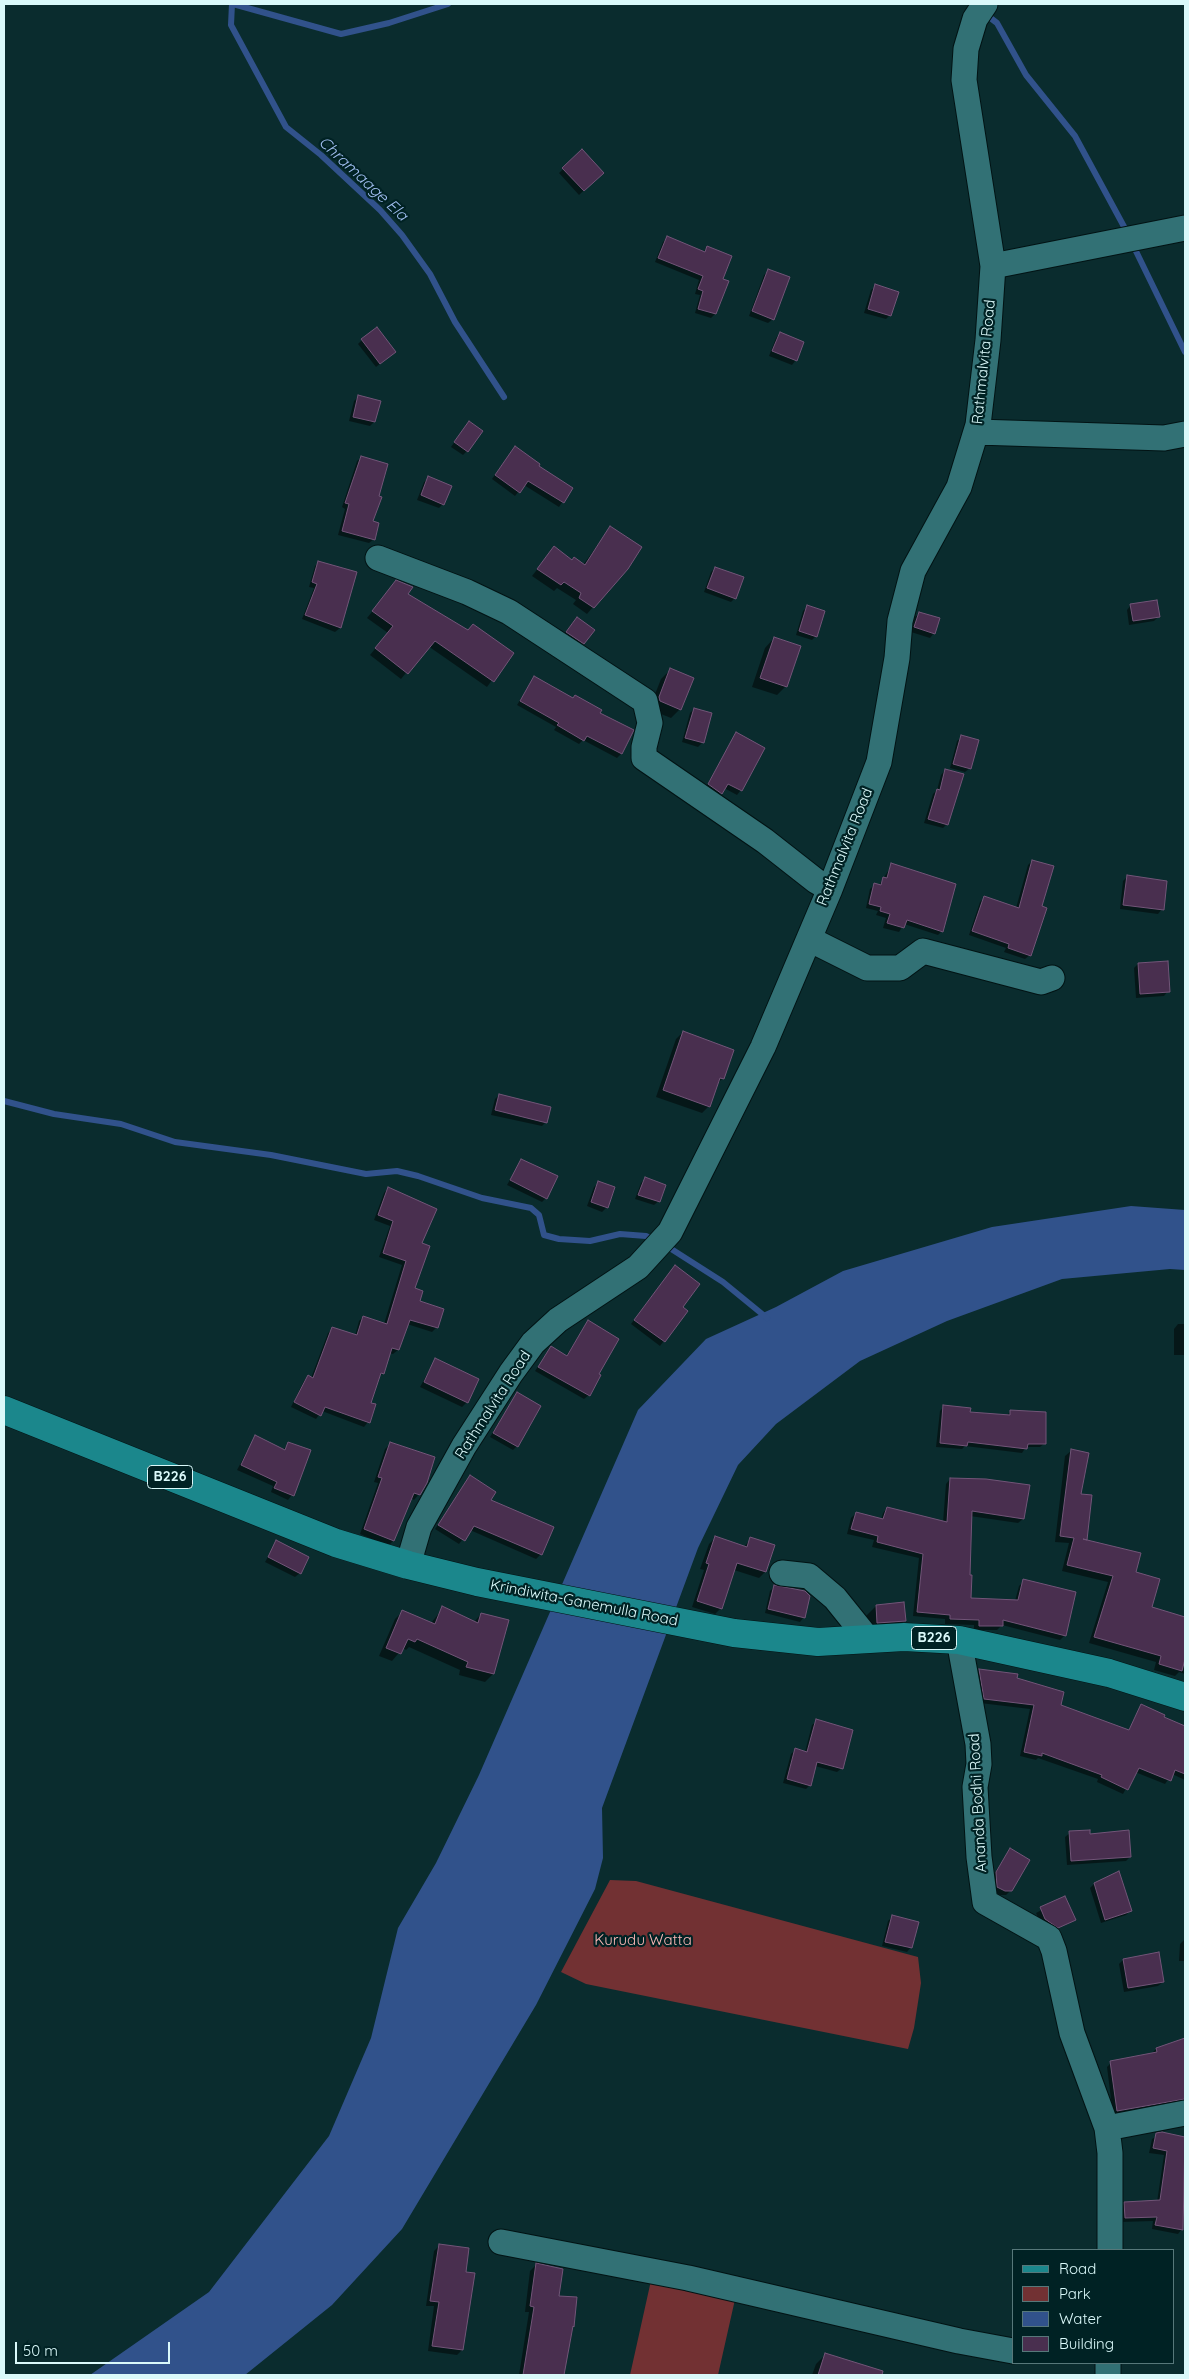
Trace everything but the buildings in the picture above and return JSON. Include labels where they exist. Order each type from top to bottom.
[{"type":"main road","name":"Krindiwita-Ganemulla Road","points":[[4,1410],[336,1543],[408,1565],[478,1582],[677,1620],[734,1633],[818,1642],[904,1637],[960,1640],[1109,1673],[1185,1697]]},
{"type":"street","name":"Rathmalvita Road","points":[[408,1565],[419,1527],[464,1446],[511,1373],[534,1343],[558,1320],[638,1268],[665,1240],[763,1047],[830,889],[879,762],[897,658],[900,621],[913,571],[959,487],[977,432],[988,340],[993,266],[964,80],[966,49],[980,11]]},
{"type":"street","points":[[993,266],[1185,228]]},
{"type":"street","points":[[977,432],[1164,438],[1185,434]]},
{"type":"street","points":[[378,558],[467,592],[509,612],[645,701],[650,723],[644,747],[644,758],[765,841],[816,881],[830,889]]},
{"type":"street","points":[[809,938],[867,968],[900,968],[923,951],[1041,982],[1052,978]]},
{"type":"street","points":[[782,1574],[809,1576],[835,1598],[868,1639]]},
{"type":"street","name":"Ananda Bodhi Road","points":[[960,1640],[978,1744],[979,1764],[976,1796],[979,1857],[985,1902],[1049,1938],[1072,2033],[1107,2128],[1111,2187],[1110,2249]]},
{"type":"street","points":[[1107,2128],[1185,2114]]},
{"type":"street","points":[[501,2242],[688,2278],[1012,2351]]},
{"type":"green space","name":"Kurudu Watta","points":[[610,1880],[636,1881],[918,1957],[921,1983],[914,2028],[908,2049],[586,1984],[561,1972]]},
{"type":"green space","points":[[652,2276],[736,2295],[718,2375],[630,2375]]},
{"type":"water","points":[[1131,1206],[1185,1210],[1185,1270],[1170,1269],[1062,1279],[947,1321],[860,1361],[776,1424],[738,1465],[698,1548],[602,1808],[603,1858],[595,1889],[536,2005],[402,2229],[332,2305],[245,2375],[90,2375],[209,2292],[329,2136],[371,2038],[398,1928],[436,1863],[479,1775],[638,1410],[706,1339],[776,1307],[843,1271],[992,1227]]},
{"type":"waterway","name":"Chramaage Ela","points":[[232,4],[231,25],[286,127],[321,155],[380,210],[402,235],[430,274],[455,322],[504,397]]},
{"type":"waterway","points":[[233,4],[341,34],[389,23],[448,4]]},
{"type":"waterway","points":[[984,13],[997,23],[1026,75],[1075,136],[1128,234]]},
{"type":"waterway","points":[[1132,243],[1185,352]]},
{"type":"waterway","points":[[4,1101],[54,1114],[121,1124],[175,1142],[271,1155],[366,1174],[397,1171],[418,1176],[482,1198],[531,1208],[539,1215],[544,1235],[559,1239],[590,1241],[620,1234],[646,1236],[654,1240]]},
{"type":"waterway","points":[[665,1245],[723,1282],[767,1318]]}]
